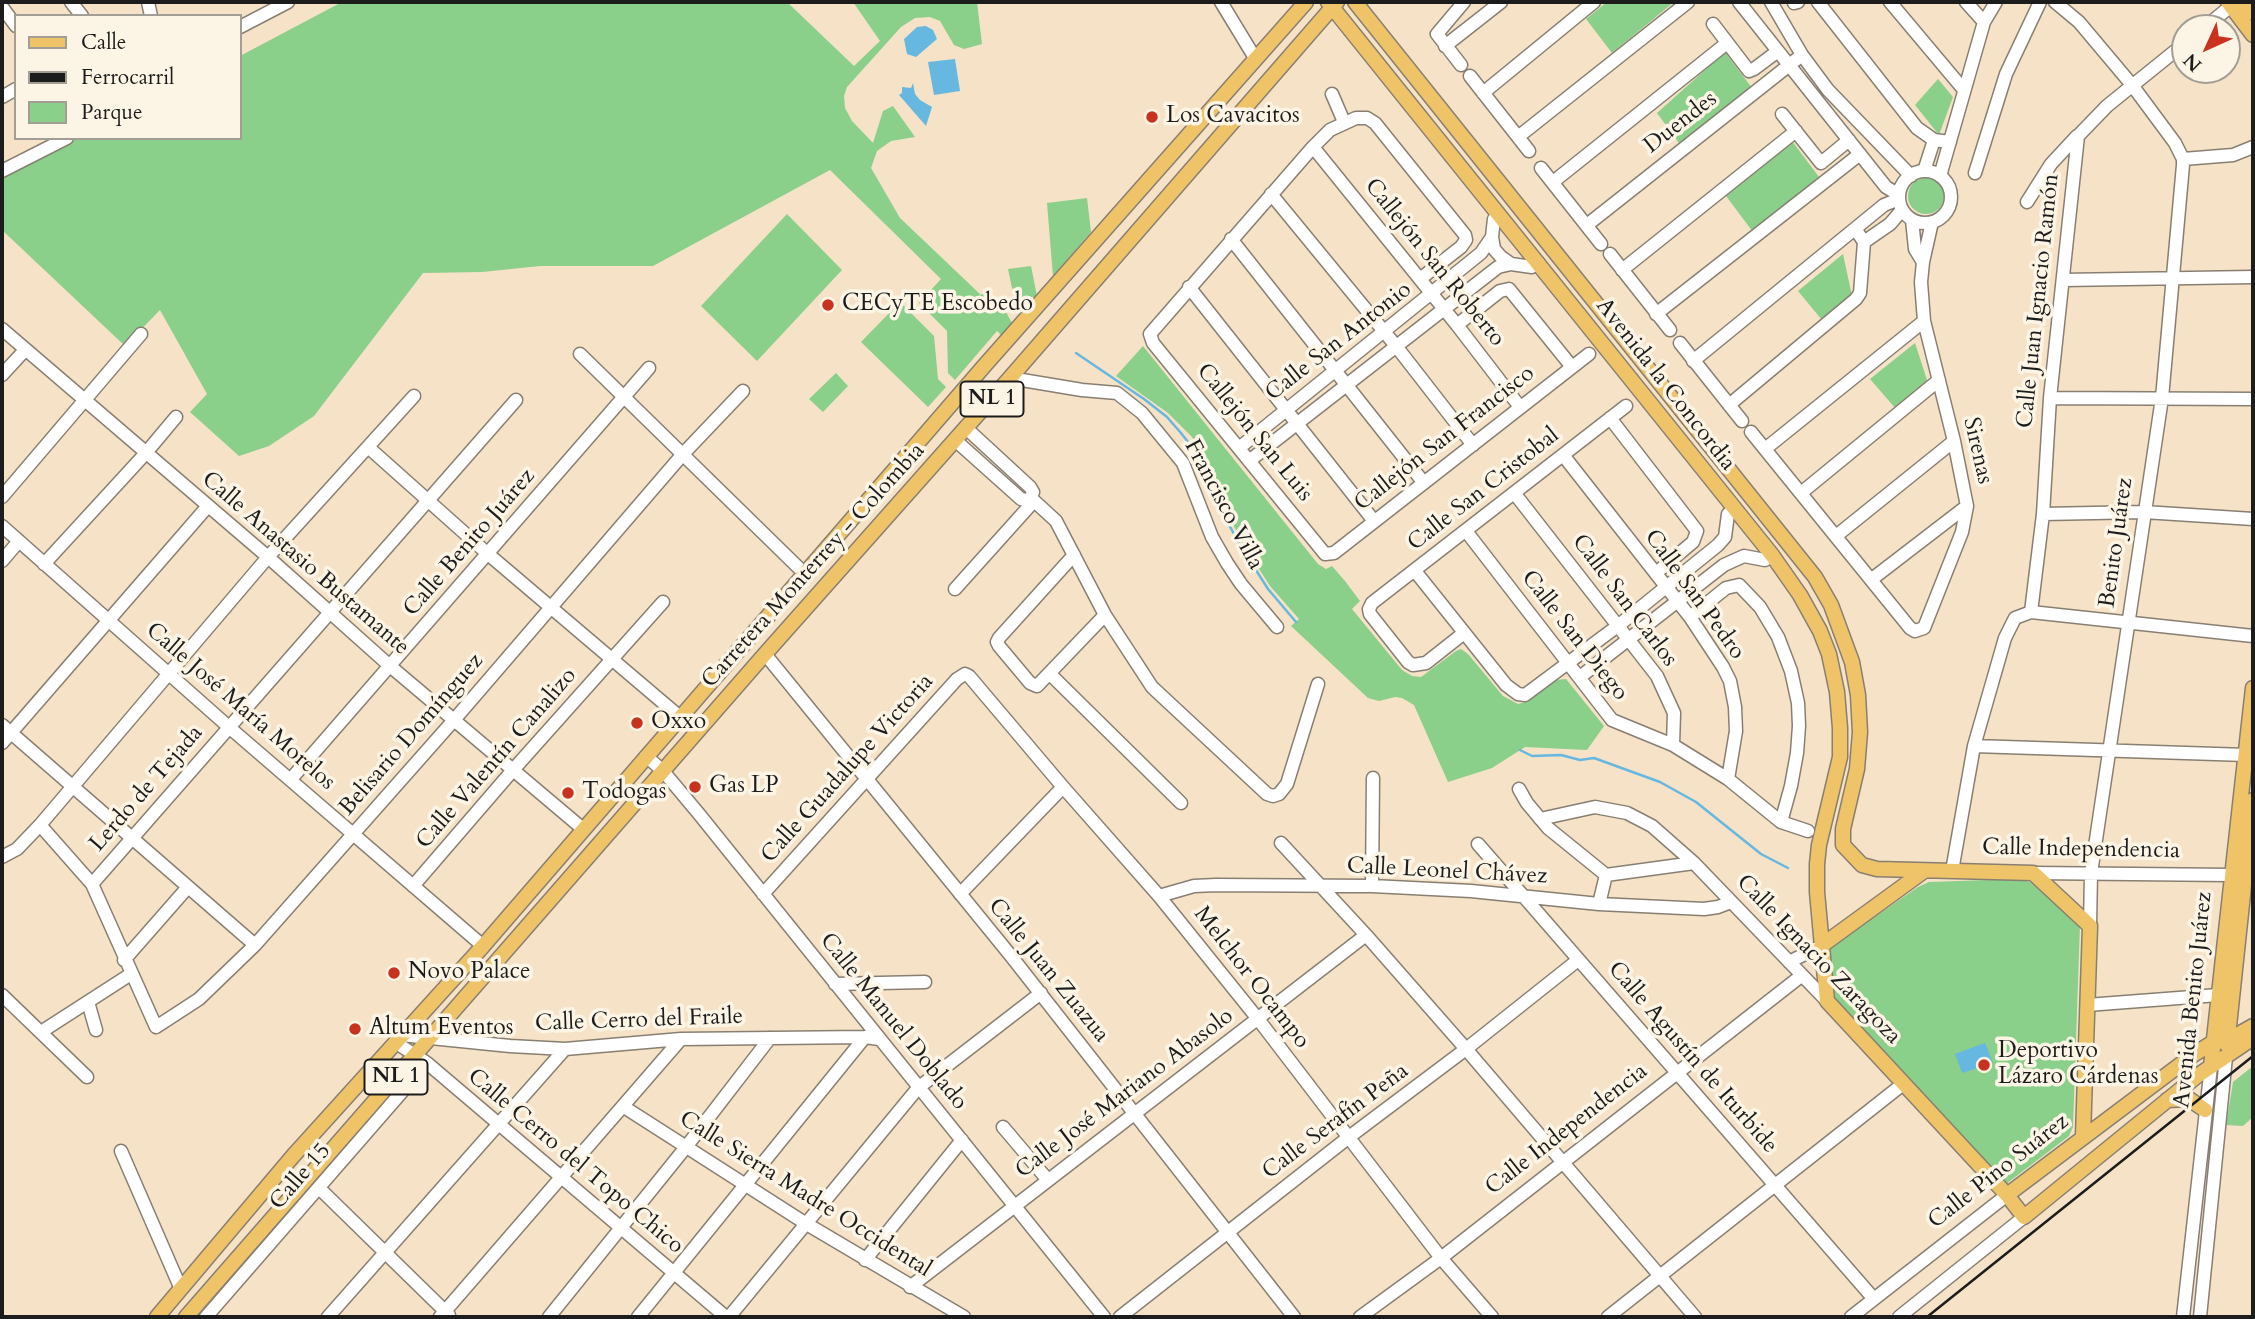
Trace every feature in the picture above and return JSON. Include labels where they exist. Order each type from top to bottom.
[{"type":"main road","points":[[1284,25],[1292,2]]},
{"type":"main road","name":"Carretera Monterrey - Colombia","points":[[158,1317],[293,1156],[483,946],[1306,2]]},
{"type":"main road","name":"Avenida la Concordia","points":[[1355,2],[1815,577],[1831,605],[1852,662],[1858,695],[1860,732],[1857,769],[1843,830],[1843,845]]},
{"type":"main road","points":[[2235,3],[2253,13]]},
{"type":"main road","points":[[2235,3],[2253,35]]},
{"type":"main road","name":"Carretera Monterrey - Colombia","points":[[196,1315],[421,1059],[431,1038],[765,654],[1010,378],[1332,4]]},
{"type":"main road","name":"Avenida la Concordia","points":[[1332,4],[1772,555],[1800,595],[1820,631],[1829,654],[1837,692],[1840,757],[1819,845],[1817,892],[1827,1001]]},
{"type":"main road","points":[[1407,98],[1423,85]]},
{"type":"main road","points":[[1499,215],[1515,201]]},
{"type":"main road","points":[[1538,262],[1553,249]]},
{"type":"main road","points":[[1734,509],[1749,497]]},
{"type":"main road","points":[[1772,555],[1787,543]]},
{"type":"main road","name":"Avenida Benito Juárez","points":[[2211,1066],[2253,688]]},
{"type":"main road","name":"Avenida Benito Juárez","points":[[2226,1057],[2251,841],[2253,800]]},
{"type":"main road","points":[[1819,845],[1843,845]]},
{"type":"main road","name":"Calle Independencia","points":[[1843,845],[1856,860],[1869,868],[2033,873]]},
{"type":"main road","points":[[1821,946],[1924,871]]},
{"type":"main road","points":[[2033,873],[2090,926]]},
{"type":"main road","name":"Benito Juárez","points":[[2083,1136],[2090,926]]},
{"type":"main road","name":"Calle Ignacio Zaragoza","points":[[1827,1001],[2007,1195],[2024,1217]]},
{"type":"main road","points":[[2212,1043],[2228,1040],[2253,1026]]},
{"type":"main road","points":[[2024,1217],[2166,1101],[2253,1038]]},
{"type":"main road","name":"Calle Pino Suárez","points":[[2007,1195],[2156,1081],[2212,1043]]},
{"type":"main road","points":[[2166,1101],[2189,1099],[2205,1110]]},
{"type":"street","points":[[242,26],[288,2]]},
{"type":"street","points":[[1222,2],[1255,58]]},
{"type":"street","points":[[1461,65],[1438,38],[1437,33],[1464,2]]},
{"type":"street","points":[[1445,46],[1501,2]]},
{"type":"street","points":[[1483,93],[1594,2]]},
{"type":"street","points":[[1518,137],[1688,2]]},
{"type":"street","points":[[1739,2],[1900,201],[1912,220],[1922,223],[1942,217],[1949,208],[1951,196],[1948,185],[1940,177],[1917,174],[1850,114],[1802,55],[1771,2]]},
{"type":"street","points":[[1818,2],[1916,128],[1934,140],[1950,142]]},
{"type":"street","points":[[1890,2],[1964,90]]},
{"type":"street","points":[[1966,2],[1984,22]]},
{"type":"street","points":[[1940,177],[1984,22],[1996,2]]},
{"type":"street","points":[[1975,173],[2006,74],[2040,2]]},
{"type":"street","points":[[2055,2],[2079,22],[2132,85],[2175,143],[2183,159],[2233,155],[2253,146]]},
{"type":"street","points":[[2221,14],[2235,3]]},
{"type":"street","points":[[2,7],[14,23]]},
{"type":"street","points":[[1713,24],[1749,71],[1778,51]]},
{"type":"street","points":[[1553,182],[1727,43]]},
{"type":"street","points":[[2027,202],[2051,164],[2094,117],[2171,54]]},
{"type":"street","name":"Duendes","points":[[1587,225],[1802,55]]},
{"type":"street","points":[[1470,76],[1529,150]]},
{"type":"street","points":[[1332,94],[1344,122]]},
{"type":"street","points":[[1782,114],[1821,163],[1849,140]]},
{"type":"street","points":[[1374,521],[1189,287],[1330,130],[1344,122],[1367,118],[1375,123],[1465,235],[1464,244],[1420,279]]},
{"type":"street","points":[[1622,271],[1796,131]]},
{"type":"street","name":"Calle Juan Ignacio Ramón","points":[[2031,612],[2043,514],[2050,398],[2078,136]]},
{"type":"street","points":[[2,171],[63,140]]},
{"type":"street","points":[[1864,242],[1884,228],[1900,201],[1901,187],[1917,174],[1934,140]]},
{"type":"street","name":"Callejón San Roberto","points":[[1313,147],[1444,308],[1520,407]]},
{"type":"street","points":[[1657,314],[1860,154]]},
{"type":"street","name":"Benito Juárez","points":[[2090,926],[2091,873],[2162,398],[2183,159]]},
{"type":"street","points":[[1541,168],[1670,330]]},
{"type":"street","points":[[1272,194],[1473,445]]},
{"type":"street","points":[[1693,360],[1888,202],[1900,201]]},
{"type":"street","name":"Calle San Antonio","points":[[1239,447],[1469,264],[1484,250],[1492,237],[1494,219],[1499,215]]},
{"type":"street","name":"Sirenas","points":[[1912,220],[1915,249],[1923,262]]},
{"type":"street","name":"Sirenas","points":[[1872,579],[1910,628],[1921,631],[1928,623],[1962,532],[1967,506],[1924,321],[1921,282],[1932,222]]},
{"type":"street","points":[[1729,405],[1856,299],[1860,293],[1864,242],[1856,230]]},
{"type":"street","points":[[1492,237],[1494,249],[1511,264]]},
{"type":"street","points":[[1231,239],[1424,483]]},
{"type":"street","name":"Calle San Antonio","points":[[1249,461],[1498,267],[1511,264],[1532,267],[1538,262]]},
{"type":"street","points":[[1469,264],[1480,280]]},
{"type":"street","points":[[2063,280],[2253,277]]},
{"type":"street","name":"Callejón San Luis","points":[[1189,287],[1154,327],[1150,337],[1327,555]]},
{"type":"street","points":[[1457,325],[1500,290],[1509,289],[1572,367]]},
{"type":"street","points":[[1765,449],[1924,321]]},
{"type":"street","name":"Calle Anastasio Bustamante","points":[[2,329],[268,557],[390,666],[583,829]]},
{"type":"street","points":[[2,497],[141,334]]},
{"type":"street","points":[[1680,343],[1742,421]]},
{"type":"street","points":[[2,375],[24,350]]},
{"type":"street","points":[[580,354],[805,574]]},
{"type":"street","name":"Callejón San Francisco","points":[[1327,555],[1334,553],[1589,354]]},
{"type":"street","name":"Calle Benito Juárez","points":[[291,779],[649,368]]},
{"type":"street","name":"Francisco Villa","points":[[1010,378],[1117,393],[1137,408],[1183,463],[1212,537],[1241,584],[1277,627]]},
{"type":"street","points":[[1801,493],[1939,380]]},
{"type":"street","name":"Belisario Domínguez","points":[[131,974],[156,1027],[198,999],[255,945],[454,720],[683,454],[743,391]]},
{"type":"street","points":[[6,856],[40,825],[268,557],[414,396]]},
{"type":"street","points":[[2050,398],[2253,399]]},
{"type":"street","name":"Lerdo de Tejada","points":[[92,884],[516,400]]},
{"type":"street","name":"Calle San Cristobal","points":[[1464,633],[1426,663],[1418,666],[1408,662],[1370,614],[1369,609],[1372,603],[1626,406]]},
{"type":"street","points":[[44,564],[176,417]]},
{"type":"street","points":[[1610,418],[1697,531],[1693,542],[1656,573]]},
{"type":"street","points":[[966,428],[1030,487],[1033,499],[1056,521],[1105,615],[1152,687],[1267,794],[1279,794],[1287,784],[1318,684]]},
{"type":"street","points":[[1751,432],[1872,579],[1967,506]]},
{"type":"street","points":[[955,440],[1020,499],[1033,499]]},
{"type":"street","points":[[1836,536],[1954,441]]},
{"type":"street","points":[[368,447],[488,554],[680,717]]},
{"type":"street","name":"Calle San Pedro","points":[[1563,455],[1716,653],[1730,681],[1735,707],[1736,731],[1728,779]]},
{"type":"street","points":[[1004,485],[1015,473]]},
{"type":"street","name":"Calle San Carlos","points":[[1515,494],[1657,676],[1669,700],[1675,724],[1672,745]]},
{"type":"street","points":[[955,589],[1033,499]]},
{"type":"street","points":[[208,506],[4,734],[73,787],[255,945]]},
{"type":"street","points":[[1415,571],[1506,685],[1521,695],[1531,692],[1684,574],[1725,537],[1728,514],[1734,509]]},
{"type":"street","points":[[2043,514],[2144,512],[2253,519]]},
{"type":"street","name":"Calle José María Morelos","points":[[2,526],[230,728],[483,946]]},
{"type":"street","name":"Calle San Diego","points":[[1466,531],[1612,720],[1672,745],[1728,779],[1781,822],[1808,831]]},
{"type":"street","points":[[1725,537],[1744,556],[1765,560],[1772,555]]},
{"type":"street","points":[[2,561],[19,541]]},
{"type":"street","points":[[1074,555],[999,638],[999,646],[1030,683],[1037,686],[1105,615]]},
{"type":"street","points":[[1580,677],[1730,561],[1744,556]]},
{"type":"street","points":[[1701,559],[1714,573]]},
{"type":"street","points":[[1684,574],[1695,588]]},
{"type":"street","points":[[1690,617],[1735,584],[1760,607],[1778,636],[1791,671],[1798,703],[1799,726],[1791,786],[1781,822]]},
{"type":"street","name":"Calle Valentín Canalizo","points":[[414,886],[663,602]]},
{"type":"street","points":[[1952,871],[1974,746],[2011,623],[2021,613],[2253,636]]},
{"type":"street","name":"Calle Juan Zuazua","points":[[765,654],[1041,993],[1294,1317]]},
{"type":"street","name":"Calle Guadalupe Victoria","points":[[763,894],[957,679],[965,674]]},
{"type":"street","name":"Melchor Ocampo","points":[[965,674],[1159,896],[1258,1018],[1441,1258],[1492,1317]]},
{"type":"street","points":[[1050,674],[1181,803]]},
{"type":"street","points":[[1974,746],[2246,755]]},
{"type":"street","name":"Calle Manuel Doblado","points":[[646,756],[663,771],[1104,1317]]},
{"type":"street","points":[[1371,886],[1373,778]]},
{"type":"street","points":[[960,894],[1063,787]]},
{"type":"street","points":[[1519,789],[1540,819],[1606,875],[1694,863]]},
{"type":"street","name":"Calle Ignacio Zaragoza","points":[[1540,819],[1595,807],[1627,813],[1660,831],[1827,1001]]},
{"type":"street","points":[[40,825],[92,884],[131,974],[41,1032]]},
{"type":"street","points":[[1281,843],[1466,1049],[1695,1317]]},
{"type":"street","name":"Calle Agustín de Iturbide","points":[[1479,844],[1874,1300]]},
{"type":"street","name":"Calle Independencia","points":[[2033,873],[2231,875]]},
{"type":"street","points":[[1599,904],[1606,875]]},
{"type":"street","name":"Calle Leonel Chávez","points":[[1159,896],[1194,886],[1371,886],[1522,894],[1599,904],[1709,909],[1731,902]]},
{"type":"street","points":[[124,960],[188,887]]},
{"type":"street","name":"Calle José Mariano Abasolo","points":[[909,1287],[1366,935]]},
{"type":"street","points":[[1789,961],[1821,946]]},
{"type":"street","name":"Calle Serafín Peña","points":[[1120,1317],[1578,960]]},
{"type":"street","name":"Calle Independencia","points":[[1360,1317],[1441,1258],[1801,976]]},
{"type":"street","points":[[835,984],[925,982]]},
{"type":"street","points":[[727,1317],[918,1088],[1041,993]]},
{"type":"street","points":[[2,995],[87,1077]]},
{"type":"street","points":[[2087,1005],[2218,995]]},
{"type":"street","points":[[88,1002],[96,1030]]},
{"type":"street","points":[[645,1315],[674,1273],[865,1037]]},
{"type":"street","name":"Calle Cerro del Fraile","points":[[398,1038],[431,1038],[565,1049],[681,1039],[879,1039]]},
{"type":"street","name":"Calle Cerro del Topo Chico","points":[[398,1038],[727,1317]]},
{"type":"street","points":[[549,1317],[770,1038]]},
{"type":"street","points":[[319,1188],[445,1315],[681,1039]]},
{"type":"street","points":[[328,1317],[565,1049]]},
{"type":"street","name":"Avenida Benito Juárez","points":[[2200,1317],[2226,1057]]},
{"type":"street","name":"Calle 15","points":[[196,1315],[319,1188],[421,1059]]},
{"type":"street","name":"Avenida Benito Juárez","points":[[2183,1317],[2211,1066]]},
{"type":"street","points":[[1608,1317],[1903,1084]]},
{"type":"street","name":"Calle Sierra Madre Occidental","points":[[624,1107],[948,1313],[964,1317]]},
{"type":"street","points":[[1003,1127],[1047,1179]]},
{"type":"street","points":[[864,1260],[962,1140]]},
{"type":"street","points":[[121,1151],[181,1289]]},
{"type":"street","name":"Calle Pino Suárez","points":[[1851,1317],[2007,1195]]},
{"type":"street","points":[[1899,1317],[2024,1217]]},
{"type":"green space","points":[[342,2],[787,2],[854,66],[880,41],[853,2],[977,2],[982,44],[964,49],[954,45],[940,21],[930,17],[915,18],[901,27],[847,87],[844,96],[845,108],[852,121],[873,143],[883,111],[893,106],[915,137],[891,141],[877,151],[871,168],[900,218],[981,295],[985,290],[1006,312],[1013,325],[1003,337],[997,331],[955,380],[948,373],[947,331],[919,303],[941,279],[830,170],[653,266],[540,266],[482,272],[423,273],[314,416],[269,446],[239,456],[190,412],[207,394],[160,310],[125,346],[2,230],[2,177],[74,140],[242,140],[242,55]]},
{"type":"green space","points":[[1607,2],[1674,2],[1612,53],[1586,19]]},
{"type":"green space","points":[[1725,52],[1752,88],[1679,143],[1657,113]]},
{"type":"green space","points":[[1938,79],[1953,97],[1939,135],[1915,105]]},
{"type":"green space","points":[[1792,141],[1819,177],[1753,232],[1726,196]]},
{"type":"green space","points":[[1926,178],[1939,183],[1944,196],[1939,209],[1926,214],[1913,209],[1908,196],[1913,183]]},
{"type":"green space","points":[[1087,198],[1091,232],[1053,276],[1047,203]]},
{"type":"green space","points":[[787,214],[842,270],[757,361],[701,306]]},
{"type":"green space","points":[[1843,254],[1852,296],[1822,320],[1798,291]]},
{"type":"green space","points":[[1031,266],[1037,296],[1023,299],[1012,288],[1008,269]]},
{"type":"green space","points":[[900,302],[934,336],[938,379],[946,387],[928,407],[861,342]]},
{"type":"green space","points":[[1915,343],[1928,383],[1896,409],[1870,379]]},
{"type":"green space","points":[[1143,346],[1318,564],[1326,569],[1332,566],[1345,581],[1360,601],[1352,609],[1402,670],[1412,676],[1421,677],[1461,649],[1503,696],[1518,704],[1529,701],[1556,680],[1566,679],[1604,726],[1587,750],[1525,747],[1492,768],[1448,782],[1414,705],[1402,698],[1379,701],[1368,698],[1291,626],[1299,619],[1270,586],[1245,547],[1230,519],[1208,465],[1192,437],[1168,413],[1116,376]]},
{"type":"green space","points":[[836,373],[848,386],[823,412],[809,399]]},
{"type":"green space","name":"Deportivo Lázaro Cárdenas","points":[[2018,879],[2030,882],[2080,925],[2073,1127],[2069,1136],[2006,1184],[1833,1002],[1828,952],[1918,887],[1929,882]]},
{"type":"green space","points":[[2253,1066],[2253,1117],[2243,1126],[2226,1125],[2233,1082]]},
{"type":"water","points":[[926,26],[933,30],[937,39],[916,57],[907,54],[904,39],[917,27]]},
{"type":"water","points":[[955,59],[960,91],[934,95],[928,62]]},
{"type":"water","points":[[913,83],[915,94],[932,107],[926,126],[899,95],[902,93],[902,87],[911,88]]},
{"type":"water","points":[[1985,1043],[1993,1063],[1962,1073],[1955,1054]]},
{"type":"waterway","points":[[1076,353],[1144,399],[1167,417],[1181,433],[1196,452],[1240,545],[1268,589],[1296,622]]},
{"type":"waterway","points":[[1520,750],[1532,756],[1561,755],[1580,760],[1594,758],[1660,782],[1696,802],[1761,854],[1788,868]]},
{"type":"railway","points":[[1927,1317],[2253,1056]]},
{"type":"place","name":"Los Cavacitos","points":[[1152,117]]},
{"type":"place","name":"CECyTE Escobedo","points":[[828,305]]},
{"type":"place","name":"Oxxo","points":[[637,723]]},
{"type":"place","name":"Gas LP","points":[[695,787]]},
{"type":"place","name":"Todogas","points":[[568,793]]},
{"type":"place","name":"Novo Palace","points":[[394,973]]},
{"type":"place","name":"Altum Eventos","points":[[355,1029]]},
{"type":"place","name":"Deportivo Lázaro Cárdenas","points":[[1984,1065]]}]
